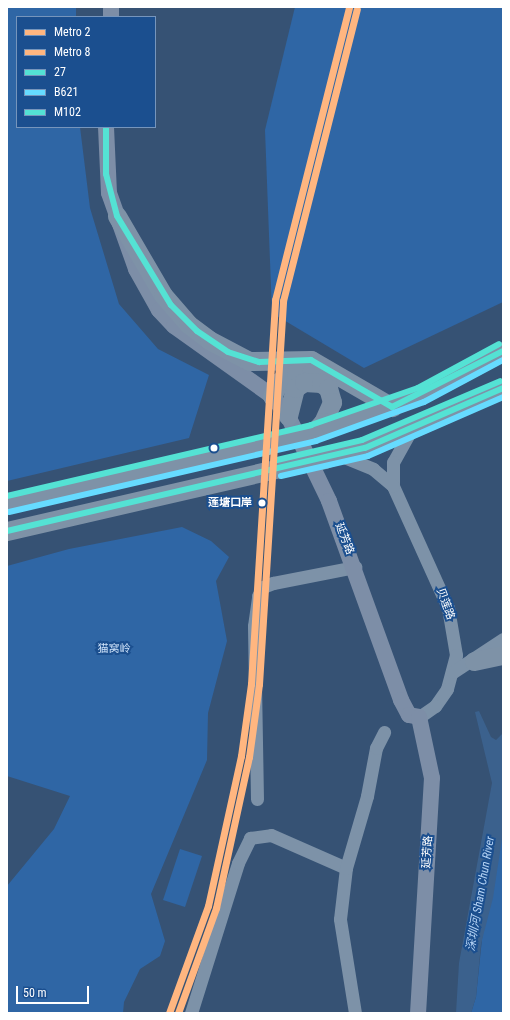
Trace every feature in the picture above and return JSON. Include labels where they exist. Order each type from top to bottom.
[{"type":"highway","points":[[117,216],[163,295],[188,324],[209,340],[249,361],[312,360],[392,407]]},
{"type":"highway","points":[[7,504],[313,433],[392,407],[503,351]]},
{"type":"highway","points":[[272,396],[280,381],[304,372],[320,376],[364,405],[392,407]]},
{"type":"highway","points":[[288,416],[295,388],[304,382],[321,383],[328,388],[332,402],[323,422],[313,433]]},
{"type":"highway","points":[[7,531],[332,457],[412,430],[503,388]]},
{"type":"highway","points":[[474,661],[503,655]]},
{"type":"main road","name":"延芳路","points":[[106,128],[106,174],[117,216],[136,269],[159,310],[193,342],[272,396],[288,416],[329,502],[355,567],[401,700],[409,714],[420,717],[429,758],[432,806],[418,1013]]},
{"type":"street","name":"贝莲路","points":[[412,430],[393,462],[393,486],[448,608],[455,640],[454,672],[435,706],[420,717]]},
{"type":"street","name":"贝莲路","points":[[332,457],[373,469],[393,486]]},
{"type":"street","points":[[257,798],[254,626],[258,596],[263,587],[273,583],[355,567]]},
{"type":"street","points":[[454,672],[474,661],[503,639]]},
{"type":"street","points":[[355,1013],[341,940],[346,868],[367,796],[376,748],[384,732]]},
{"type":"street","points":[[191,1013],[244,844],[250,838],[271,835],[346,868]]},
{"type":"green space","points":[[7,7],[76,7],[76,16],[16,16],[16,128],[80,128],[90,208],[119,304],[158,349],[209,375],[189,438],[7,481]]},
{"type":"green space","points":[[295,7],[503,7],[503,302],[364,368],[272,313],[265,130]]},
{"type":"green space","name":"猫窝岭","points":[[182,527],[211,541],[229,557],[216,581],[227,641],[208,713],[207,760],[151,894],[165,941],[160,956],[140,969],[124,1002],[123,1013],[7,1013],[7,886],[54,829],[70,796],[7,776],[7,566],[69,549]]},
{"type":"green space","points":[[503,825],[503,1013],[471,1013],[476,997],[482,939]]},
{"type":"green space","points":[[180,849],[202,856],[185,907],[163,900]]},
{"type":"water","name":"深圳河 Sham Chun River","points":[[479,711],[491,737],[496,740],[503,733],[503,832],[493,898],[481,944],[476,997],[471,1013],[456,1013],[459,963],[492,783],[475,712]]},
{"type":"metro line","name":"2","points":[[169,1013],[208,906],[241,756],[251,684],[275,300],[349,7]]},
{"type":"metro line","name":"8","points":[[178,1013],[216,908],[249,757],[259,684],[283,301],[357,9]]},
{"type":"transit line","name":"27","points":[[106,128],[106,174],[117,216],[171,305],[197,331],[228,352],[259,362],[311,360],[392,407],[503,351]]},
{"type":"transit line","name":"M102","points":[[7,496],[311,425],[418,388],[499,344]]},
{"type":"transit line","name":"B621","points":[[9,512],[316,441],[424,402],[503,360]]},
{"type":"transit line","name":"M102","points":[[277,460],[362,440],[500,381]]},
{"type":"transit line","name":"27","points":[[7,531],[365,448],[503,388]]},
{"type":"transit line","name":"B621","points":[[281,476],[368,456],[503,397]]},
{"type":"place","name":"莲塘口岸","points":[[262,503]]}]
